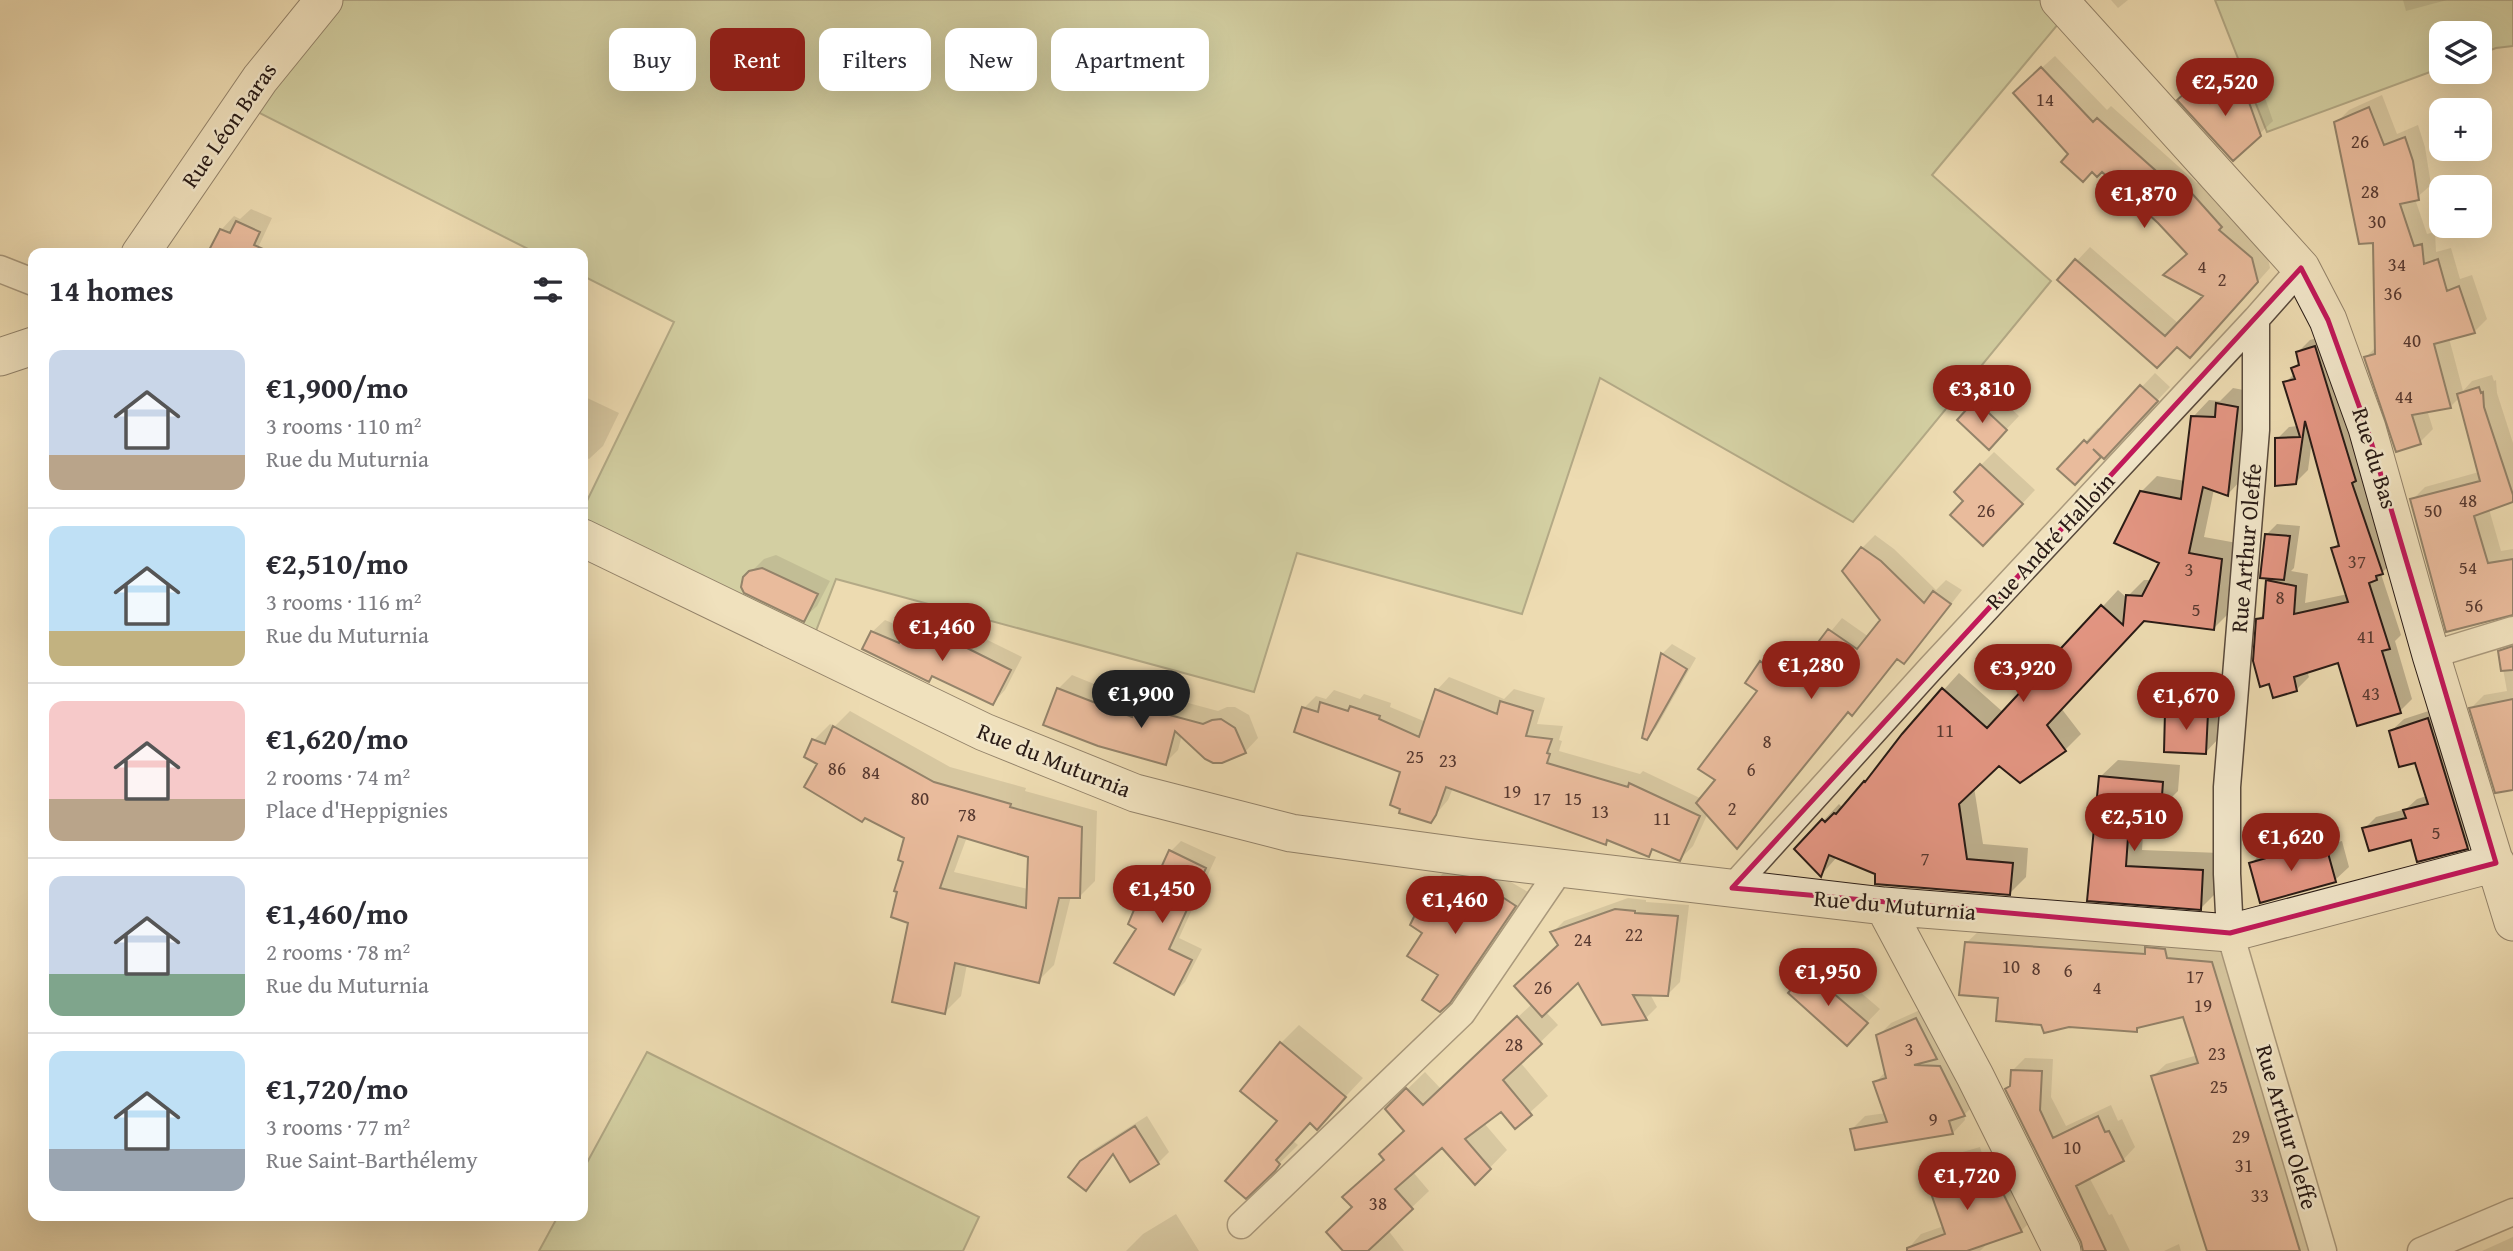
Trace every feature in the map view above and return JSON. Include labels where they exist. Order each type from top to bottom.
[{"type":"street","name":"Rue Léon Baras","points":[[143,248],[260,79],[324,0]]},
{"type":"street","name":"Rue du Bas","points":[[2059,0],[2301,268],[2328,320],[2367,428],[2431,655],[2513,922]]},
{"type":"street","points":[[2256,319],[2301,268]]},
{"type":"street","points":[[0,269],[28,280]]},
{"type":"street","name":"Rue André Halloin","points":[[1731,888],[1930,669],[2256,319]]},
{"type":"street","name":"Rue Arthur Oleffe","points":[[2256,319],[2256,430],[2227,787],[2230,933],[2323,1251]]},
{"type":"street","points":[[0,357],[28,348]]},
{"type":"street","name":"Rue du Muturnia","points":[[588,540],[984,732],[1135,793],[1291,833],[1884,906],[2230,933],[2496,863]]},
{"type":"street","points":[[2431,655],[2513,630]]},
{"type":"street","points":[[1241,1225],[1462,1013],[1561,868]]},
{"type":"street","points":[[1884,906],[1975,1076],[2062,1251]]},
{"type":"street","points":[[2421,1251],[2513,1212]]},
{"type":"highlighted area","points":[[2301,268],[2328,320],[2367,428],[2496,863],[2230,933],[1732,888]]},
{"type":"green space","points":[[326,0],[2059,0],[2069,11],[1932,175],[2051,281],[1853,522],[1600,378],[1522,614],[1297,553],[1254,692],[836,579],[809,649],[588,540],[588,499],[674,322],[588,279],[588,248],[526,248],[242,104]]},
{"type":"green space","points":[[2215,0],[2513,0],[2513,46],[2492,50],[2492,21],[2429,21],[2429,72],[2267,132]]},
{"type":"green space","points":[[647,1052],[979,1217],[963,1251],[539,1251],[555,1221],[588,1221],[588,1161]]},
{"type":"building","points":[[2041,67],[2093,122],[2097,118],[2183,195],[2188,189],[2222,227],[2219,230],[2252,258],[2258,282],[2190,358],[2177,347],[2157,368],[2057,280],[2075,259],[2165,336],[2203,296],[2163,275],[2187,254],[2158,223],[2102,172],[2097,177],[2092,172],[2083,182],[2061,162],[2068,154],[2013,93]]},
{"type":"building","points":[[2240,77],[2261,136],[2233,161],[2177,100],[2194,85],[2210,103]]},
{"type":"building","points":[[2369,107],[2384,145],[2405,137],[2413,161],[2419,200],[2400,204],[2414,246],[2422,244],[2424,264],[2438,259],[2447,291],[2459,286],[2475,333],[2434,344],[2451,408],[2412,415],[2421,444],[2396,452],[2364,357],[2375,354],[2373,243],[2359,244],[2334,122]]},
{"type":"building","points":[[236,221],[260,232],[254,245],[261,248],[210,248],[220,229],[230,233]]},
{"type":"building","points":[[2315,346],[2356,481],[2352,483],[2383,574],[2376,576],[2377,580],[2369,583],[2390,649],[2382,651],[2401,713],[2357,726],[2338,663],[2294,677],[2297,691],[2273,698],[2269,684],[2260,687],[2253,661],[2256,619],[2263,618],[2266,580],[2296,586],[2294,614],[2348,602],[2331,548],[2339,546],[2305,421],[2296,484],[2275,486],[2275,438],[2300,437],[2283,382],[2295,379],[2291,368],[2299,365],[2296,352]]},
{"type":"building","points":[[2140,385],[2158,401],[2104,459],[2093,449],[2101,457],[2075,485],[2057,469],[2084,440],[2087,443]]},
{"type":"building","points":[[2479,387],[2481,393],[2483,392],[2484,407],[2513,502],[2474,516],[2488,563],[2513,559],[2513,615],[2446,632],[2410,499],[2480,481],[2457,394]]},
{"type":"building","points":[[1975,400],[2007,430],[1989,450],[1957,420]]},
{"type":"building","points":[[2216,403],[2238,407],[2228,496],[2203,487],[2189,553],[2222,559],[2214,630],[2144,621],[2047,725],[2066,751],[2020,783],[1999,766],[1959,804],[1967,859],[2013,863],[2010,895],[1875,884],[1875,874],[1829,855],[1821,877],[1794,849],[1822,819],[1825,822],[1836,814],[1942,688],[1987,728],[2101,605],[2123,625],[2126,595],[2142,596],[2159,563],[2114,543],[2140,491],[2181,499],[2191,416],[2215,417]]},
{"type":"building","points":[[1980,464],[2023,504],[1983,546],[1950,515],[1963,501],[1954,492]]},
{"type":"building","points":[[2265,534],[2290,536],[2284,580],[2260,578]]},
{"type":"building","points":[[1861,547],[1881,561],[1924,603],[1933,591],[1951,604],[1904,664],[1897,659],[1852,716],[1848,712],[1737,849],[1696,803],[1715,780],[1698,769],[1757,691],[1745,683],[1760,661],[1777,674],[1780,669],[1791,678],[1828,629],[1857,649],[1880,620],[1842,571]]},
{"type":"building","points":[[762,568],[818,594],[804,622],[744,593],[741,587],[743,577],[749,571]]},
{"type":"building","points":[[906,629],[934,643],[937,633],[1011,670],[993,705],[932,676],[929,682],[862,649],[871,631],[899,643]]},
{"type":"building","points":[[2513,646],[2513,670],[2501,671],[2498,651]]},
{"type":"building","points":[[1661,653],[1687,669],[1647,740],[1642,738]]},
{"type":"building","points":[[1057,688],[1132,717],[1136,706],[1203,724],[1221,719],[1235,728],[1246,753],[1222,763],[1213,763],[1175,731],[1166,765],[1098,746],[1043,725]]},
{"type":"building","points":[[1435,689],[1497,714],[1500,701],[1533,711],[1526,736],[1552,739],[1547,763],[1628,787],[1629,783],[1700,816],[1680,861],[1652,849],[1649,857],[1607,840],[1606,845],[1446,787],[1431,823],[1399,813],[1400,809],[1390,805],[1400,772],[1294,732],[1302,707],[1318,712],[1320,702],[1348,711],[1350,706],[1380,716],[1379,719],[1419,737]]},
{"type":"building","points":[[2513,699],[2513,790],[2495,793],[2469,708]]},
{"type":"building","points":[[2165,711],[2208,713],[2206,754],[2164,752]]},
{"type":"building","points":[[2428,718],[2468,849],[2417,862],[2411,840],[2369,851],[2362,828],[2406,818],[2403,810],[2428,804],[2415,763],[2399,767],[2389,731]]},
{"type":"building","points":[[833,726],[934,782],[1082,827],[1080,898],[1059,898],[1039,983],[955,963],[945,1014],[892,1002],[908,923],[891,917],[897,892],[894,891],[903,862],[898,860],[904,838],[865,818],[862,822],[804,787],[817,764],[804,757],[812,739],[825,744]],"holes":[[[958,836],[1028,857],[1026,908],[940,888]]]},
{"type":"building","points":[[2099,776],[2163,782],[2161,810],[2130,809],[2126,866],[2203,870],[2201,910],[2087,901]]},
{"type":"building","points":[[2315,844],[2318,856],[2328,853],[2336,882],[2260,903],[2249,863]]},
{"type":"building","points":[[1169,850],[1206,868],[1169,949],[1192,960],[1174,995],[1114,963],[1136,929],[1128,924],[1139,898],[1146,901]]},
{"type":"building","points":[[1430,884],[1496,893],[1516,906],[1450,1003],[1440,1012],[1422,1000],[1438,975],[1407,956],[1422,933],[1410,925]]},
{"type":"building","points":[[1615,909],[1678,916],[1668,996],[1633,995],[1647,1020],[1602,1025],[1578,983],[1542,1017],[1514,986],[1558,945],[1550,932]]},
{"type":"building","points":[[1965,942],[2145,954],[2145,947],[2165,949],[2167,958],[2212,962],[2300,1251],[2207,1251],[2151,1076],[2198,1063],[2183,1017],[2137,1028],[2137,1032],[2069,1027],[2044,1033],[2041,1025],[1996,1021],[1998,998],[1959,995]]},
{"type":"building","points":[[1809,969],[1868,1023],[1847,1046],[1788,993]]},
{"type":"building","points":[[1517,1016],[1542,1044],[1503,1080],[1532,1115],[1515,1129],[1501,1112],[1465,1139],[1491,1169],[1475,1185],[1442,1148],[1395,1189],[1413,1209],[1368,1251],[1343,1251],[1326,1232],[1352,1207],[1342,1197],[1384,1160],[1379,1154],[1404,1131],[1385,1109],[1406,1088],[1423,1105]]},
{"type":"building","points":[[1916,1018],[1937,1059],[1914,1065],[1940,1066],[1965,1116],[1949,1121],[1953,1134],[1855,1150],[1850,1129],[1887,1122],[1873,1082],[1886,1078],[1876,1035]]},
{"type":"building","points":[[1280,1042],[1346,1097],[1317,1130],[1310,1123],[1276,1160],[1280,1164],[1275,1171],[1246,1199],[1225,1181],[1277,1121],[1240,1091]]},
{"type":"building","points":[[2011,1070],[2042,1071],[2040,1110],[2053,1138],[2098,1116],[2105,1132],[2109,1131],[2124,1161],[2076,1186],[2106,1251],[2083,1251],[2081,1242],[2005,1089],[2010,1086]]},
{"type":"building","points":[[1135,1126],[1159,1164],[1130,1182],[1113,1154],[1086,1191],[1068,1177],[1080,1161]]},
{"type":"building","points":[[1964,1162],[1973,1191],[1998,1183],[2022,1232],[1967,1251],[1907,1251],[1907,1248],[1945,1234],[1924,1173]]}]
